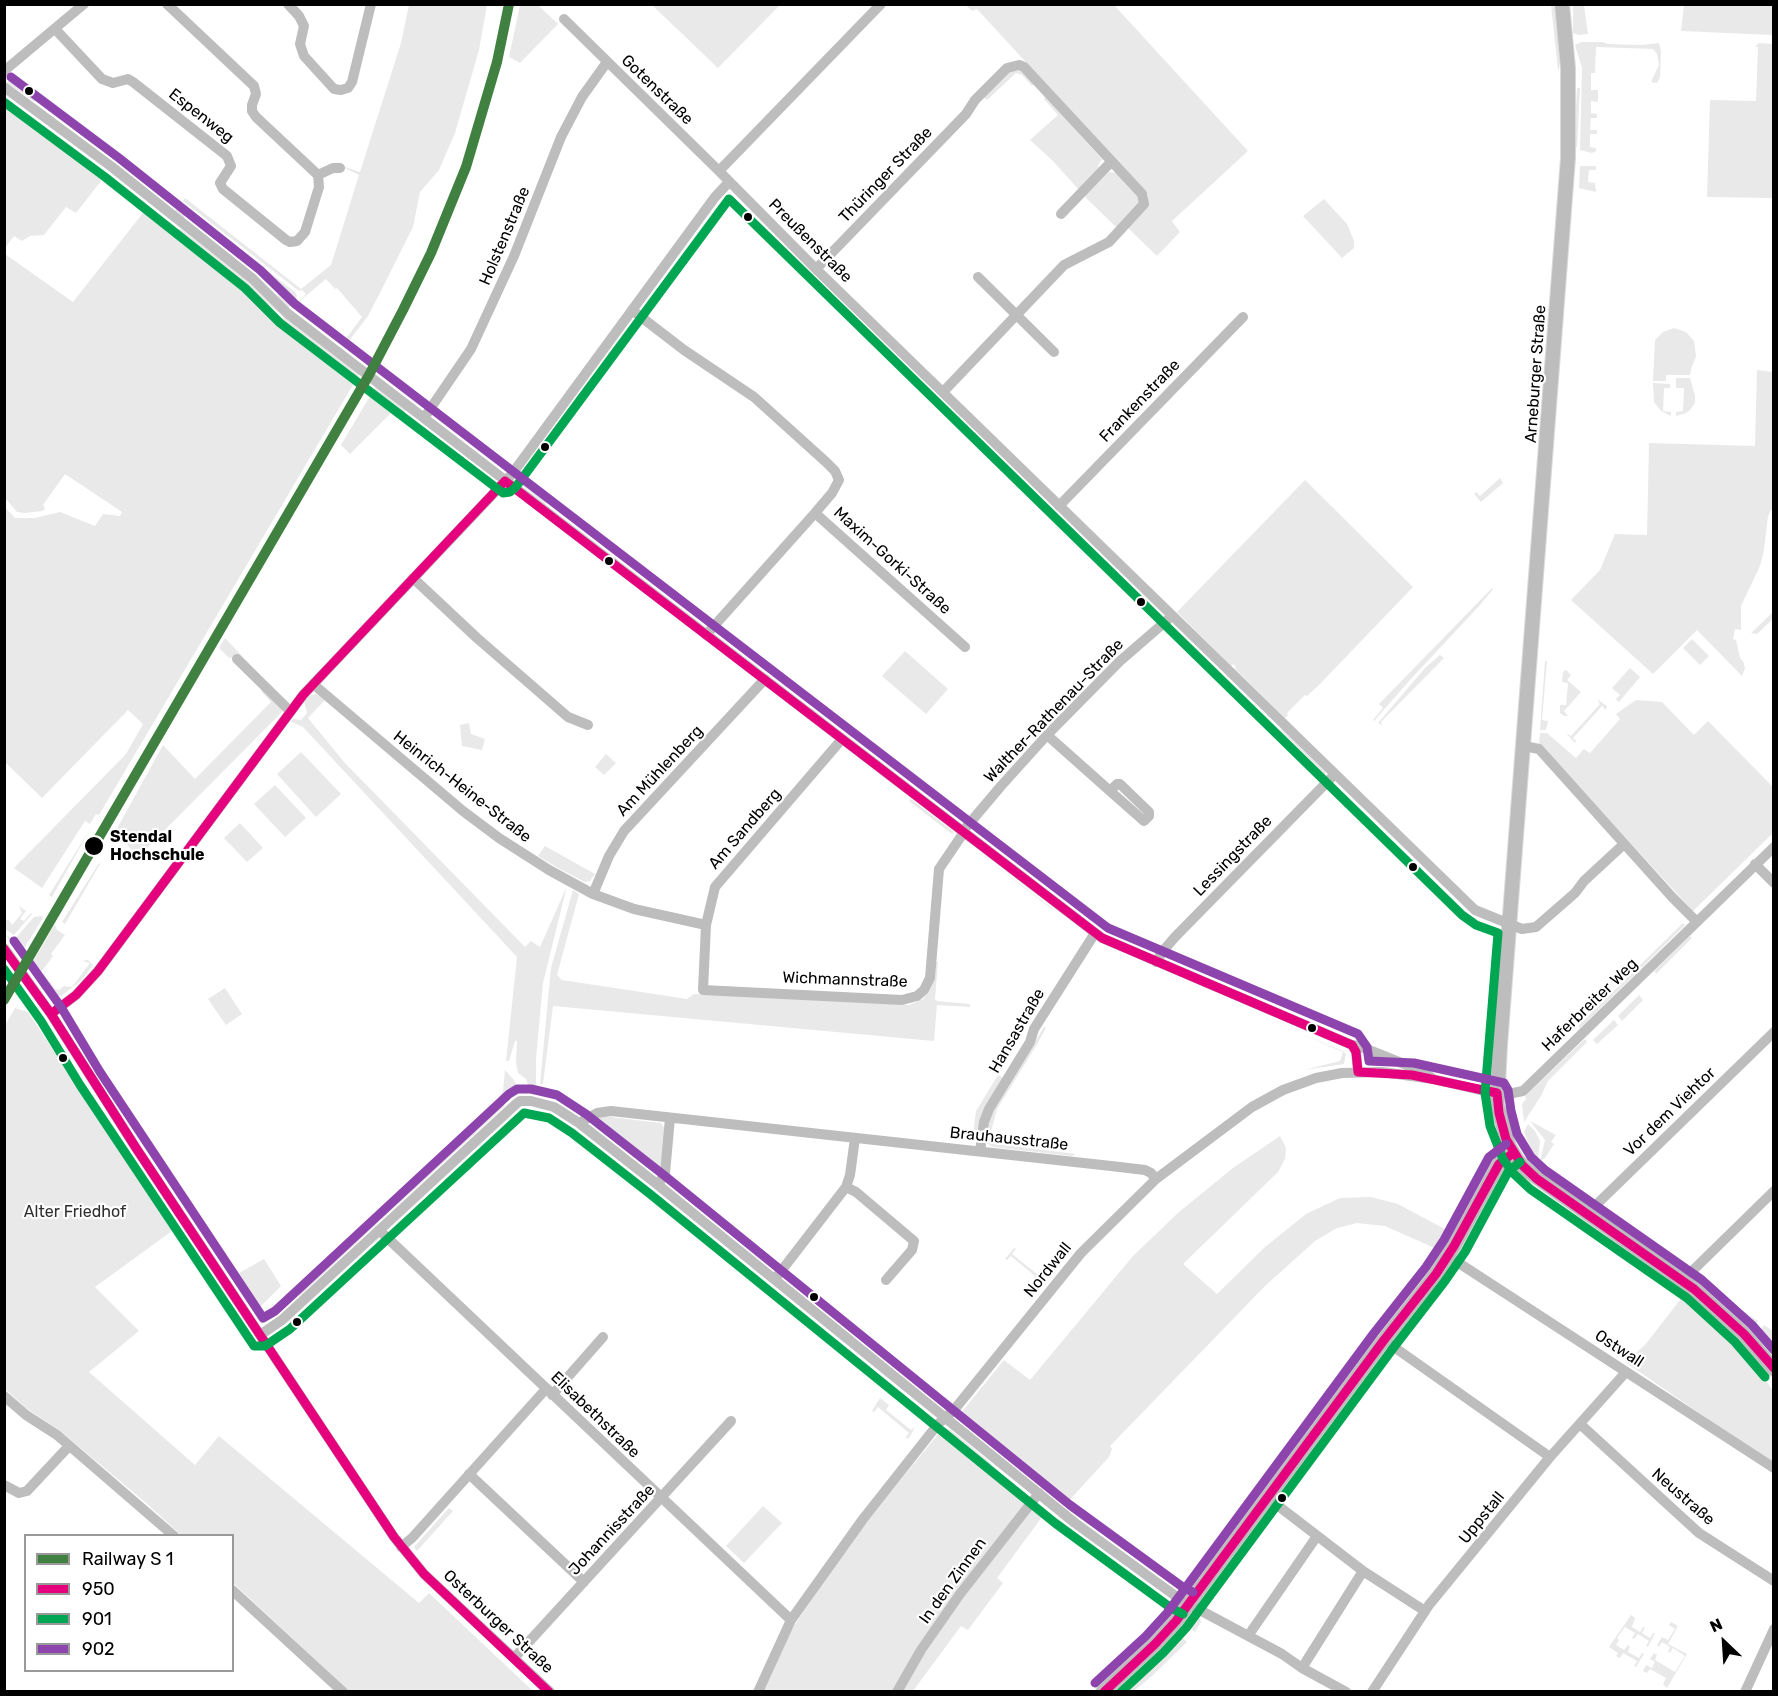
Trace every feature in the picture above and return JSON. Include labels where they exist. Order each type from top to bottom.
[{"type":"main road","name":"Arneburger Straße","points":[[1513,1153],[1502,1124],[1497,1093],[1568,158],[1568,68],[1562,4]]},
{"type":"main road","points":[[1102,1692],[1164,1635],[1451,1251],[1496,1169],[1506,1157],[1513,1153],[1528,1171],[1683,1280],[1737,1328],[1773,1369]]},
{"type":"street","points":[[4,71],[56,30],[84,4]]},
{"type":"street","points":[[167,4],[254,86],[256,93],[252,111],[256,117],[318,175],[333,168],[340,168]]},
{"type":"street","points":[[288,4],[299,16],[304,26],[300,44],[304,56],[334,89],[341,90],[348,88],[352,82],[371,4]]},
{"type":"street","points":[[719,171],[881,4]]},
{"type":"street","name":"Gotenstraße","points":[[564,19],[729,182]]},
{"type":"street","name":"Espenweg","points":[[56,30],[102,79],[113,83],[128,80],[133,82],[227,156],[231,166],[220,183],[223,189],[286,240],[294,242],[302,237],[319,186],[318,175]]},
{"type":"street","name":"Holstenstraße","points":[[424,418],[471,349],[514,256],[561,137],[582,97],[607,62]]},
{"type":"street","name":"Thüringer Straße","points":[[816,269],[1007,69],[1019,65],[1024,68],[1111,162]]},
{"type":"street","points":[[4,87],[112,167],[253,279],[287,313],[1095,933],[1110,942],[1352,1045],[1424,1071],[1432,1079]]},
{"type":"street","points":[[943,393],[1064,265],[1108,242],[1144,204],[1142,194],[1111,162],[1061,214]]},
{"type":"street","points":[[51,1014],[76,995],[98,971],[290,711],[505,481],[729,182]]},
{"type":"street","name":"Preußenstraße","points":[[729,182],[1470,906],[1480,914],[1511,925]]},
{"type":"street","points":[[978,278],[1054,351]]},
{"type":"street","name":"Maxim-Gorki-Straße","points":[[632,310],[684,350],[754,397],[836,471],[839,480],[837,486],[815,513],[966,647]]},
{"type":"street","name":"Frankenstraße","points":[[1059,506],[1243,317]]},
{"type":"street","points":[[706,635],[815,513]]},
{"type":"street","points":[[413,578],[484,645],[568,717],[588,724]]},
{"type":"street","name":"Walther-Rathenau-Straße","points":[[963,832],[1047,735],[1120,661],[1173,616]]},
{"type":"street","points":[[237,659],[290,711]]},
{"type":"street","name":"Am Mühlenberg","points":[[593,894],[609,856],[629,825],[765,679]]},
{"type":"street","name":"Heinrich-Heine-Straße","points":[[313,684],[400,759],[486,828],[549,870],[593,894],[642,911],[706,925]]},
{"type":"street","points":[[1047,735],[1110,791]]},
{"type":"street","name":"Am Sandberg","points":[[703,990],[706,925],[711,898],[719,881],[842,739]]},
{"type":"street","points":[[1524,746],[1539,748],[1696,922]]},
{"type":"street","name":"Lessingstraße","points":[[1156,962],[1175,937],[1335,774]]},
{"type":"street","name":"Wichmannstraße","points":[[703,990],[902,1000],[917,996],[924,990],[930,978],[939,869],[963,832]]},
{"type":"street","points":[[1511,925],[1525,929],[1536,927],[1575,893],[1584,881],[1624,844]]},
{"type":"street","name":"Haferbreiter Weg","points":[[1497,1093],[1519,1093],[1528,1087],[1773,847]]},
{"type":"street","points":[[1755,864],[1773,883]]},
{"type":"street","name":"Hansastraße","points":[[980,1151],[984,1122],[989,1109],[1030,1042],[1034,1029],[1095,933]]},
{"type":"street","name":"Osterburger Straße","points":[[4,948],[8,962],[51,1014],[97,1088],[401,1547],[424,1574],[550,1692]]},
{"type":"street","name":"Vor dem Viehtor","points":[[1589,1214],[1773,1032]]},
{"type":"street","points":[[1352,1045],[1356,1052],[1358,1072]]},
{"type":"street","name":"Nordwall","points":[[758,1692],[791,1620],[862,1519],[1081,1253],[1156,1179],[1266,1099],[1316,1078],[1358,1072],[1393,1073],[1497,1093]]},
{"type":"street","points":[[260,1335],[282,1320],[520,1101],[531,1101],[554,1107],[579,1123],[658,1185],[1075,1523],[1178,1598],[1282,1654],[1302,1668],[1346,1692]]},
{"type":"street","name":"Brauhausstraße","points":[[579,1123],[597,1113],[611,1111],[1144,1170],[1156,1179]]},
{"type":"street","points":[[658,1185],[665,1173],[670,1118]]},
{"type":"street","points":[[775,1279],[846,1187],[855,1138]]},
{"type":"street","points":[[846,1187],[856,1192],[914,1241],[912,1250],[886,1280]]},
{"type":"street","points":[[1683,1280],[1773,1191]]},
{"type":"street","name":"Elisabethstraße","points":[[379,1230],[791,1620]]},
{"type":"street","name":"Ostwall","points":[[1451,1251],[1626,1372],[1773,1467]]},
{"type":"street","points":[[401,1547],[603,1337]]},
{"type":"street","points":[[1384,1340],[1550,1457]]},
{"type":"street","name":"Uppstall","points":[[1372,1692],[1427,1608],[1550,1457],[1626,1372]]},
{"type":"street","points":[[4,1396],[26,1415],[57,1435],[172,1534]]},
{"type":"street","name":"Johannisstraße","points":[[514,1658],[731,1421]]},
{"type":"street","name":"Neustraße","points":[[1580,1424],[1699,1533],[1773,1581]]},
{"type":"street","points":[[4,1485],[19,1492],[27,1491],[69,1446]]},
{"type":"street","points":[[469,1474],[584,1582]]},
{"type":"street","name":"In den Zinnen","points":[[897,1692],[921,1650],[960,1594],[1039,1493]]},
{"type":"street","points":[[1268,1498],[1363,1571],[1427,1608]]},
{"type":"street","points":[[1248,1636],[1317,1536]]},
{"type":"street","points":[[1302,1668],[1363,1571]]},
{"type":"street","points":[[234,1592],[343,1692]]},
{"type":"street","points":[[1745,1692],[1773,1629]]},
{"type":"green space","points":[[409,5],[487,5],[479,50],[455,133],[439,170],[420,192],[413,227],[368,316],[345,346],[341,345],[317,326],[325,328],[342,344],[362,317],[337,288],[335,289],[326,279],[298,305],[317,323],[315,325],[296,307],[299,301],[306,294],[302,290],[299,291],[183,201],[185,198],[301,289],[331,265],[359,175],[339,165],[360,172],[401,43]]},
{"type":"green space","points":[[520,5],[538,5],[558,24],[520,63],[509,57]]},
{"type":"green space","points":[[652,5],[780,5],[718,68]]},
{"type":"green space","points":[[966,5],[1114,5],[1248,151],[1172,221],[1180,232],[1157,256],[1128,228],[1148,207],[1148,195],[977,9],[972,11]]},
{"type":"green space","points":[[1551,5],[1556,9],[1560,53],[1559,70],[1558,70]]},
{"type":"green space","points":[[1573,5],[1584,5],[1588,34],[1573,33]]},
{"type":"green space","points":[[1684,5],[1773,5],[1773,35],[1681,31]]},
{"type":"green space","points":[[1581,42],[1641,45],[1659,43],[1661,51],[1660,77],[1657,83],[1651,82],[1659,65],[1657,54],[1653,49],[1596,47],[1595,73],[1591,73],[1591,90],[1598,90],[1598,102],[1591,101],[1591,113],[1597,114],[1597,118],[1591,118],[1590,130],[1597,130],[1597,134],[1590,134],[1590,147],[1596,148],[1596,151],[1592,153],[1580,150],[1582,68],[1575,45]]},
{"type":"green space","points":[[1759,43],[1773,44],[1773,198],[1707,197],[1710,100],[1756,101],[1758,47],[1755,47]]},
{"type":"green space","points":[[1015,70],[1023,72],[1034,84],[1032,86],[1022,75],[1016,73],[987,100],[983,97],[1009,72]]},
{"type":"green space","points":[[11,77],[38,99],[35,102],[7,83]]},
{"type":"green space","points":[[1577,88],[1580,88],[1577,148],[1574,142]]},
{"type":"green space","points":[[1045,97],[1102,159],[1098,166],[1100,169],[1079,190],[1030,140],[1058,115],[1044,99]]},
{"type":"green space","points":[[4,99],[82,155],[140,204],[105,176],[76,213],[66,207],[44,235],[30,236],[22,241],[14,236],[5,248]]},
{"type":"green space","points":[[1580,166],[1596,166],[1596,170],[1589,170],[1588,182],[1595,183],[1596,192],[1579,188]]},
{"type":"green space","points":[[1109,172],[1117,173],[1140,202],[1118,227],[1085,195]]},
{"type":"green space","points":[[1324,199],[1347,224],[1354,241],[1354,248],[1342,258],[1303,216]]},
{"type":"green space","points":[[181,203],[296,293],[297,296],[288,309],[278,299],[278,290],[260,272],[184,214],[184,222],[173,213]]},
{"type":"green space","points":[[145,206],[170,227],[168,231],[172,234],[176,231],[185,244],[281,319],[286,317],[360,373],[99,815],[96,814],[90,824],[85,821],[42,888],[14,868],[126,754],[143,724],[128,710],[42,798],[5,762],[4,506],[15,518],[35,518],[60,512],[95,526],[103,514],[120,516],[122,512],[65,474],[43,505],[45,509],[42,511],[17,512],[5,498],[5,254],[73,302],[146,209]]},
{"type":"green space","points":[[177,229],[181,229],[251,283],[282,315],[190,245]]},
{"type":"green space","points":[[1674,328],[1686,332],[1694,341],[1696,357],[1690,375],[1666,375],[1666,381],[1653,381],[1655,340],[1663,332]]},
{"type":"green space","points":[[1757,370],[1773,372],[1774,512],[1771,510],[1768,516],[1760,566],[1741,606],[1741,630],[1735,629],[1733,639],[1736,640],[1745,668],[1742,676],[1697,630],[1653,674],[1571,600],[1600,570],[1615,534],[1647,535],[1649,443],[1755,446]]},
{"type":"green space","points":[[1676,378],[1690,378],[1695,403],[1686,413],[1676,416],[1676,412],[1683,411],[1684,388],[1676,388]]},
{"type":"green space","points":[[1653,383],[1670,384],[1670,388],[1664,388],[1663,411],[1671,412],[1671,416],[1661,411],[1654,402]]},
{"type":"green space","points":[[376,386],[406,410],[403,413],[396,408],[350,454],[341,445]]},
{"type":"green space","points":[[517,477],[548,500],[545,504],[519,483]]},
{"type":"green space","points":[[1500,478],[1503,483],[1481,502],[1474,494],[1476,492],[1480,496]]},
{"type":"green space","points":[[1305,480],[1413,587],[1318,686],[1287,713],[1285,718],[1235,669],[1233,664],[1231,666],[1177,612]]},
{"type":"green space","points":[[1492,588],[1480,605],[1374,721],[1383,708],[1379,704]]},
{"type":"green space","points":[[1773,612],[1773,619],[1757,634],[1751,633]]},
{"type":"green space","points":[[225,638],[261,676],[235,657],[229,658],[219,648]]},
{"type":"green space","points":[[1692,639],[1709,656],[1700,665],[1683,648]]},
{"type":"green space","points":[[905,651],[948,689],[926,714],[882,676]]},
{"type":"green space","points":[[1440,655],[1444,658],[1381,722],[1382,725],[1378,723],[1425,668]]},
{"type":"green space","points":[[1545,661],[1547,661],[1542,720],[1548,721],[1546,730],[1540,730]]},
{"type":"green space","points":[[1630,668],[1640,677],[1619,702],[1616,699],[1620,695],[1612,688]]},
{"type":"green space","points":[[1566,670],[1571,675],[1567,680],[1581,692],[1564,711],[1568,716],[1564,716],[1560,713],[1560,705],[1566,705],[1568,683],[1562,682],[1563,672]]},
{"type":"green space","points":[[262,690],[283,710],[282,712],[138,857],[115,832],[163,745],[195,779],[271,702]]},
{"type":"green space","points":[[316,694],[325,700],[308,718],[344,762],[525,947],[531,941],[540,947],[567,886],[543,983],[536,1058],[538,1094],[531,1094],[526,1079],[518,1073],[517,1041],[515,1041],[509,1061],[506,1061],[517,957],[303,727],[290,721],[301,720],[307,713],[304,701],[308,696]]},
{"type":"green space","points":[[1597,699],[1607,706],[1606,710],[1602,706],[1573,738],[1577,742],[1574,742],[1566,733],[1571,736],[1600,704]]},
{"type":"green space","points":[[1636,700],[1662,702],[1694,735],[1708,721],[1773,787],[1773,833],[1693,911],[1539,744],[1540,733],[1547,733],[1576,758],[1584,749],[1590,753],[1620,719],[1616,714]]},
{"type":"green space","points":[[469,723],[471,734],[485,739],[482,750],[462,746],[460,725]]},
{"type":"green space","points":[[1282,729],[1326,771],[1325,775],[1280,730]]},
{"type":"green space","points":[[301,752],[341,794],[316,817],[277,774]]},
{"type":"green space","points":[[606,754],[616,763],[604,775],[595,767]]},
{"type":"green space","points":[[275,785],[306,818],[285,837],[254,804]]},
{"type":"green space","points":[[911,799],[954,832],[952,834],[909,801]]},
{"type":"green space","points":[[240,823],[263,848],[247,862],[224,838]]},
{"type":"green space","points":[[92,826],[52,897],[49,895]]},
{"type":"green space","points":[[964,842],[1053,909],[1053,910]]},
{"type":"green space","points":[[545,846],[595,874],[590,881],[585,882],[558,868],[538,856]]},
{"type":"green space","points":[[100,864],[65,924],[62,922]]},
{"type":"green space","points":[[573,890],[579,894],[557,975],[562,980],[687,999],[694,994],[909,1005],[923,999],[929,992],[935,979],[936,962],[938,962],[935,999],[970,1004],[970,1007],[937,1005],[934,1041],[553,1006],[543,1084],[540,1084],[551,968]]},
{"type":"green space","points":[[19,906],[26,911],[20,919],[24,921],[32,914],[14,935],[5,929],[5,920],[9,920],[12,925],[22,913]]},
{"type":"green space","points":[[42,916],[43,918],[20,955],[6,935],[14,940],[34,917]]},
{"type":"green space","points":[[1683,923],[1685,925],[1579,1029],[1579,1025]]},
{"type":"green space","points":[[55,924],[57,930],[65,935],[39,975],[50,995],[36,975],[38,971],[30,967]]},
{"type":"green space","points":[[1690,936],[1692,938],[1656,974],[1654,971]]},
{"type":"green space","points":[[88,960],[93,965],[82,980],[61,996],[55,996],[43,977],[45,971],[45,976],[55,989],[59,990],[64,986],[72,987],[90,963],[82,961]]},
{"type":"green space","points":[[225,988],[242,1014],[226,1025],[208,999]]},
{"type":"green space","points":[[1639,995],[1643,1000],[1622,1021],[1618,1016]]},
{"type":"green space","name":"Alter Friedhof","points":[[15,1008],[28,1012],[172,1231],[95,1287],[139,1331],[89,1372],[195,1465],[219,1436],[419,1603],[429,1593],[533,1691],[349,1691],[234,1584],[234,1534],[180,1534],[59,1430],[26,1408],[5,1389],[4,1027]]},
{"type":"green space","points":[[1614,1020],[1618,1025],[1597,1044],[1593,1040]]},
{"type":"green space","points":[[1044,1027],[1046,1028],[1036,1046],[997,1109],[988,1143],[1076,1154],[1072,1156],[992,1147],[986,1142],[988,1124],[993,1110]]},
{"type":"green space","points":[[1294,1031],[1343,1051],[1346,1054],[1344,1064],[1304,1070],[1340,1061],[1343,1052]]},
{"type":"green space","points":[[1585,1039],[1587,1042],[1548,1081],[1524,1122],[1522,1104],[1526,1099],[1525,1096]]},
{"type":"green space","points":[[505,1070],[514,1080],[520,1092],[509,1099],[499,1097],[503,1091]]},
{"type":"green space","points":[[998,1075],[1003,1078],[977,1141],[972,1141],[976,1111]]},
{"type":"green space","points":[[497,1100],[503,1102],[505,1106],[381,1220],[377,1215],[491,1110]]},
{"type":"green space","points":[[602,1116],[661,1123],[665,1129],[660,1172],[654,1173],[596,1128],[596,1119]]},
{"type":"green space","points":[[1530,1121],[1556,1135],[1551,1142],[1554,1144],[1545,1158],[1540,1161],[1545,1140]]},
{"type":"green space","points":[[1528,1124],[1540,1141],[1538,1159],[1524,1132]]},
{"type":"green space","points":[[1280,1136],[1286,1148],[1285,1159],[1278,1172],[1183,1264],[1217,1294],[1265,1247],[1306,1214],[1340,1198],[1371,1197],[1398,1204],[1452,1233],[1439,1250],[1385,1226],[1357,1223],[1337,1228],[1315,1241],[1265,1286],[1110,1446],[1112,1449],[1109,1457],[1065,1505],[962,1422],[960,1414],[1004,1360],[1030,1380],[1133,1256],[1179,1212],[1233,1168]]},
{"type":"green space","points":[[377,1219],[380,1221],[300,1296],[297,1293]]},
{"type":"green space","points":[[1014,1248],[1016,1249],[1012,1254],[1037,1274],[1042,1270],[1033,1282],[1035,1276],[1011,1256],[1005,1259]]},
{"type":"green space","points":[[264,1259],[281,1286],[260,1307],[239,1273]]},
{"type":"green space","points":[[1683,1296],[1723,1330],[1758,1368],[1773,1391],[1773,1464],[1625,1362],[1645,1345]]},
{"type":"green space","points":[[1743,1311],[1758,1321],[1753,1328],[1739,1316]]},
{"type":"green space","points":[[1388,1314],[1392,1317],[1369,1346],[1366,1343]]},
{"type":"green space","points":[[1411,1318],[1415,1321],[1397,1345],[1393,1341]]},
{"type":"green space","points":[[1764,1325],[1773,1331],[1773,1351],[1757,1334]]},
{"type":"green space","points":[[1362,1347],[1366,1350],[1347,1375],[1344,1372]]},
{"type":"green space","points":[[1388,1348],[1393,1351],[1374,1376],[1369,1373]]},
{"type":"green space","points":[[1367,1376],[1372,1379],[1339,1423],[1335,1420]]},
{"type":"green space","points":[[880,1398],[889,1405],[886,1410],[911,1430],[915,1427],[909,1438],[905,1438],[909,1433],[878,1407],[874,1412],[872,1411]]},
{"type":"green space","points":[[944,1427],[951,1430],[991,1463],[990,1465],[1029,1498],[894,1691],[763,1692],[781,1646],[796,1623],[864,1524]]},
{"type":"green space","points":[[1319,1440],[1324,1444],[1302,1473],[1298,1469]]},
{"type":"green space","points":[[1035,1503],[1045,1513],[997,1578],[1003,1583],[968,1630],[961,1626],[913,1691],[899,1692],[973,1581]]},
{"type":"green space","points":[[763,1506],[782,1523],[744,1563],[726,1546]]},
{"type":"green space","points":[[449,1508],[453,1511],[417,1551],[414,1547]]},
{"type":"green space","points":[[1631,1615],[1635,1618],[1632,1627],[1640,1632],[1643,1627],[1645,1628],[1642,1633],[1650,1638],[1655,1633],[1648,1647],[1646,1646],[1649,1641],[1638,1634],[1634,1639],[1632,1638],[1635,1633],[1625,1627],[1617,1638],[1619,1640],[1616,1645],[1624,1650],[1628,1645],[1630,1646],[1628,1652],[1639,1658],[1642,1653],[1644,1654],[1636,1667],[1634,1666],[1637,1661],[1623,1653],[1620,1658],[1616,1656],[1618,1653],[1609,1647]]},
{"type":"green space","points":[[1189,1617],[1200,1618],[1201,1622],[1195,1632],[1184,1623]]},
{"type":"green space","points":[[1671,1622],[1678,1626],[1668,1644],[1687,1654],[1667,1688],[1663,1684],[1666,1678],[1650,1669],[1647,1673],[1643,1671],[1646,1665],[1652,1668],[1655,1662],[1650,1659],[1654,1653],[1657,1655],[1655,1660],[1675,1672],[1685,1656],[1673,1648],[1670,1653],[1668,1652],[1670,1647],[1662,1642],[1659,1647],[1657,1645],[1662,1637],[1668,1640],[1675,1629],[1669,1625]]},
{"type":"green space","points":[[1177,1633],[1187,1642],[1152,1676],[1134,1691],[1113,1691]]},
{"type":"transit line","points":[[4,1000],[369,375],[403,310],[431,253],[466,167],[497,62],[509,4]]},
{"type":"transit line","name":"902","points":[[11,77],[119,158],[260,270],[295,304],[1108,928],[1358,1034],[1367,1047],[1369,1061],[1414,1063],[1504,1083],[1508,1090],[1517,1134],[1531,1157],[1545,1170],[1702,1280],[1752,1325],[1774,1350]]},
{"type":"transit line","name":"901","points":[[4,102],[105,177],[245,288],[280,323],[503,493],[515,488],[729,199],[1462,915],[1476,925],[1498,933],[1485,1093],[1490,1126],[1503,1159],[1513,1173],[1530,1189],[1687,1298],[1735,1342],[1765,1377]]},
{"type":"transit line","name":"950","points":[[505,481],[1102,938],[1352,1045],[1356,1052],[1358,1072]]},
{"type":"transit line","name":"950","points":[[51,1014],[76,995],[98,971],[303,695],[505,481]]},
{"type":"transit line","name":"902","points":[[14,941],[61,1007],[100,1072],[263,1318],[275,1311],[509,1094],[517,1089],[531,1089],[557,1095],[586,1114],[665,1176],[1070,1505],[1184,1588],[1193,1592]]},
{"type":"transit line","name":"950","points":[[4,949],[51,1014],[136,1148],[394,1537],[424,1574],[549,1692]]},
{"type":"transit line","name":"901","points":[[4,969],[41,1021],[80,1085],[254,1346],[265,1346],[290,1329],[524,1113],[549,1118],[572,1133],[650,1194],[1055,1523],[1171,1608],[1183,1614]]},
{"type":"transit line","name":"950","points":[[1358,1072],[1412,1075],[1497,1093]]},
{"type":"transit line","name":"950","points":[[1497,1093],[1499,1113],[1506,1139],[1522,1165],[1537,1179],[1694,1289],[1744,1334],[1774,1368]]},
{"type":"transit line","name":"902","points":[[1095,1683],[1146,1636],[1167,1613],[1374,1333],[1426,1267],[1444,1240],[1489,1157],[1506,1144]]},
{"type":"transit line","name":"950","points":[[1104,1692],[1176,1621],[1384,1340],[1436,1274],[1499,1164],[1513,1153]]},
{"type":"transit line","name":"901","points":[[1121,1692],[1186,1628],[1445,1281],[1465,1252],[1508,1172],[1520,1162]]},
{"type":"place","name":"Stendal Hochschule","points":[[94,846]]}]
